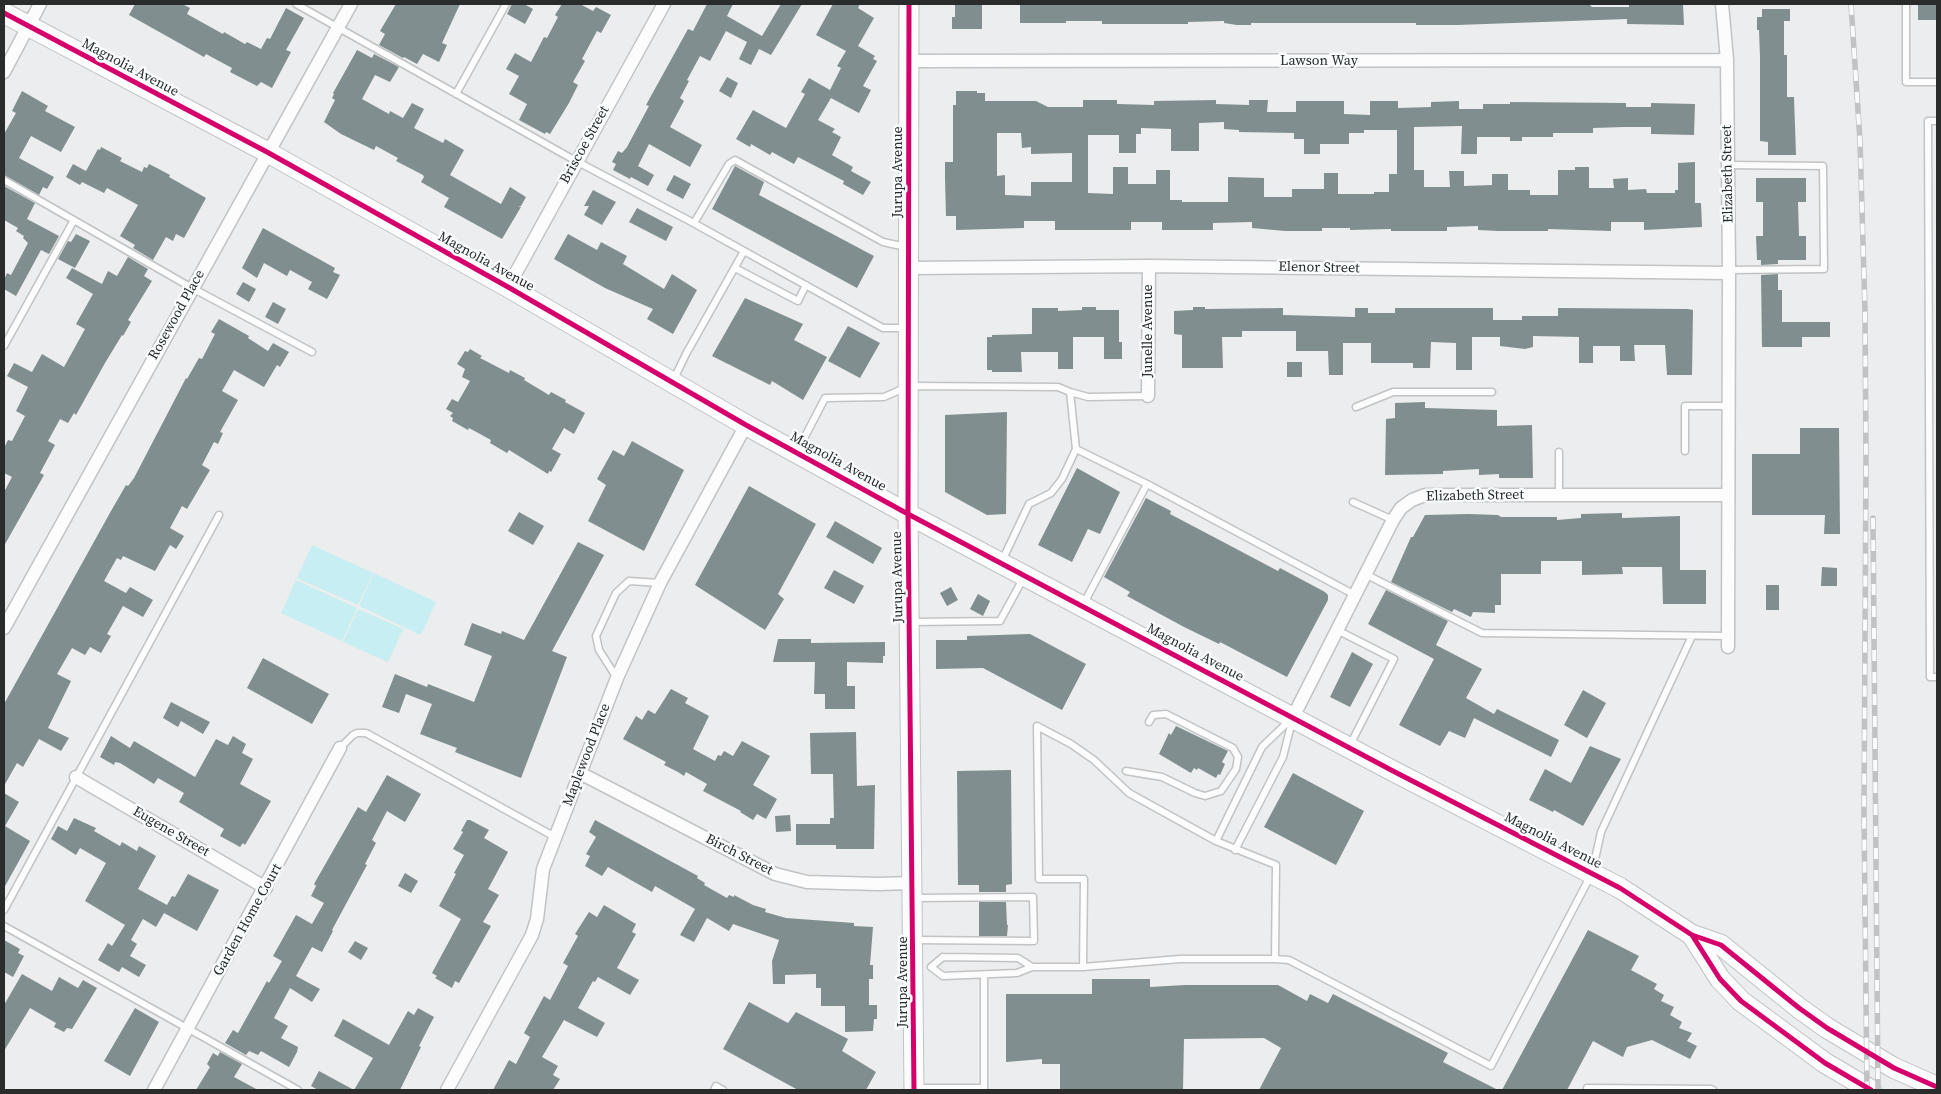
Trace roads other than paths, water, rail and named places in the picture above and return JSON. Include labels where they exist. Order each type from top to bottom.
[{"type":"main road","name":"Jurupa Avenue","points":[[909,4],[908,514],[913,891],[914,940],[922,967],[914,1089]]},
{"type":"main road","name":"Magnolia Avenue","points":[[4,13],[267,152],[908,514],[1620,888],[1692,935],[1721,945],[1799,1008],[1827,1028],[1894,1068],[1937,1087]]},
{"type":"main road","name":"Magnolia Avenue","points":[[1692,935],[1720,979],[1741,1001],[1825,1064],[1871,1090]]},
{"type":"street","points":[[4,72],[40,4]]},
{"type":"street","name":"Rosewood Place","points":[[4,628],[351,4]]},
{"type":"street","name":"Briscoe Street","points":[[508,287],[664,4]]},
{"type":"street","name":"Elizabeth Street","points":[[1722,4],[1727,60],[1728,165],[1728,642]]},
{"type":"street","name":"Lawson Way","points":[[910,61],[1727,60]]},
{"type":"street","name":"Elenor Street","points":[[909,268],[1149,266],[1729,272]]},
{"type":"street","name":"Junelle Avenue","points":[[1148,396],[1149,266]]},
{"type":"street","name":"Maplewood Place","points":[[447,1090],[532,935],[537,919],[543,869],[617,678],[660,583],[746,424]]},
{"type":"street","name":"Elizabeth Street","points":[[1293,717],[1392,520],[1401,508],[1412,500],[1425,496],[1728,495]]},
{"type":"street","name":"Garden Home Court","points":[[154,1090],[266,888],[340,748]]},
{"type":"street","name":"Birch Street","points":[[580,773],[775,874],[807,882],[878,884],[913,891]]},
{"type":"street","name":"Eugene Street","points":[[76,777],[266,888]]},
{"type":"lane","points":[[296,4],[576,162],[694,223],[883,328],[909,328]]},
{"type":"lane","points":[[456,94],[506,4]]},
{"type":"lane","points":[[1906,4],[1906,82],[1937,82]]},
{"type":"lane","points":[[1937,121],[1928,121],[1930,677],[1937,677]]},
{"type":"lane","points":[[694,223],[730,164],[735,160],[883,242],[909,248]]},
{"type":"lane","points":[[1728,165],[1823,166],[1824,269],[1729,272]]},
{"type":"lane","points":[[4,180],[192,288],[312,352]]},
{"type":"lane","points":[[4,346],[74,220]]},
{"type":"lane","points":[[673,382],[686,354],[744,251]]},
{"type":"lane","points":[[735,268],[798,301],[806,285]]},
{"type":"lane","points":[[797,452],[825,398],[884,397],[909,386],[1058,386],[1070,392],[1088,397],[1148,396]]},
{"type":"lane","points":[[1001,563],[1029,504],[1051,493],[1062,479],[1076,449],[1070,392]]},
{"type":"lane","points":[[1356,407],[1393,392],[1492,392]]},
{"type":"lane","points":[[1685,451],[1685,406],[1728,406]]},
{"type":"lane","points":[[1076,449],[1146,484],[1354,595]]},
{"type":"lane","points":[[1559,452],[1559,495]]},
{"type":"lane","points":[[1082,606],[1146,484]]},
{"type":"lane","points":[[1353,502],[1392,520]]},
{"type":"lane","points":[[4,910],[219,515]]},
{"type":"lane","points":[[1365,574],[1482,633],[1692,636],[1728,642]]},
{"type":"lane","points":[[910,622],[1000,621],[1024,576]]},
{"type":"lane","points":[[617,678],[599,650],[596,636],[616,594],[629,581],[660,583]]},
{"type":"lane","points":[[1337,630],[1394,659],[1349,747]]},
{"type":"lane","points":[[922,967],[943,976],[1017,973],[1032,967],[1083,966],[1170,960],[1289,960],[1491,1066],[1592,873],[1601,832],[1692,636]]},
{"type":"lane","points":[[1126,770],[1162,777],[1195,793],[1206,796],[1222,792],[1236,769],[1238,757],[1234,748],[1166,714],[1153,715],[1149,722]]},
{"type":"lane","points":[[1216,841],[1262,747],[1293,717]]},
{"type":"lane","points":[[1235,850],[1283,757],[1293,717]]},
{"type":"lane","points":[[1083,966],[1084,879],[1039,879],[1037,726],[1094,760],[1130,793],[1216,841],[1276,865],[1275,959]]},
{"type":"lane","points":[[340,748],[357,732],[366,733],[555,837]]},
{"type":"lane","points":[[913,891],[1033,897],[1034,914],[1034,941],[914,940]]},
{"type":"lane","points":[[4,926],[298,1090]]},
{"type":"lane","points":[[922,967],[943,957],[1018,958],[1032,967]]},
{"type":"lane","points":[[914,1089],[984,1088],[984,975]]},
{"type":"lane","points":[[714,1090],[716,1086],[723,1090]]},
{"type":"lane","points":[[1587,1088],[1713,1090]]},
{"type":"railway","points":[[1851,4],[1860,141],[1865,311],[1864,814],[1867,1090]]},
{"type":"railway","points":[[1873,518],[1878,1090]]}]
